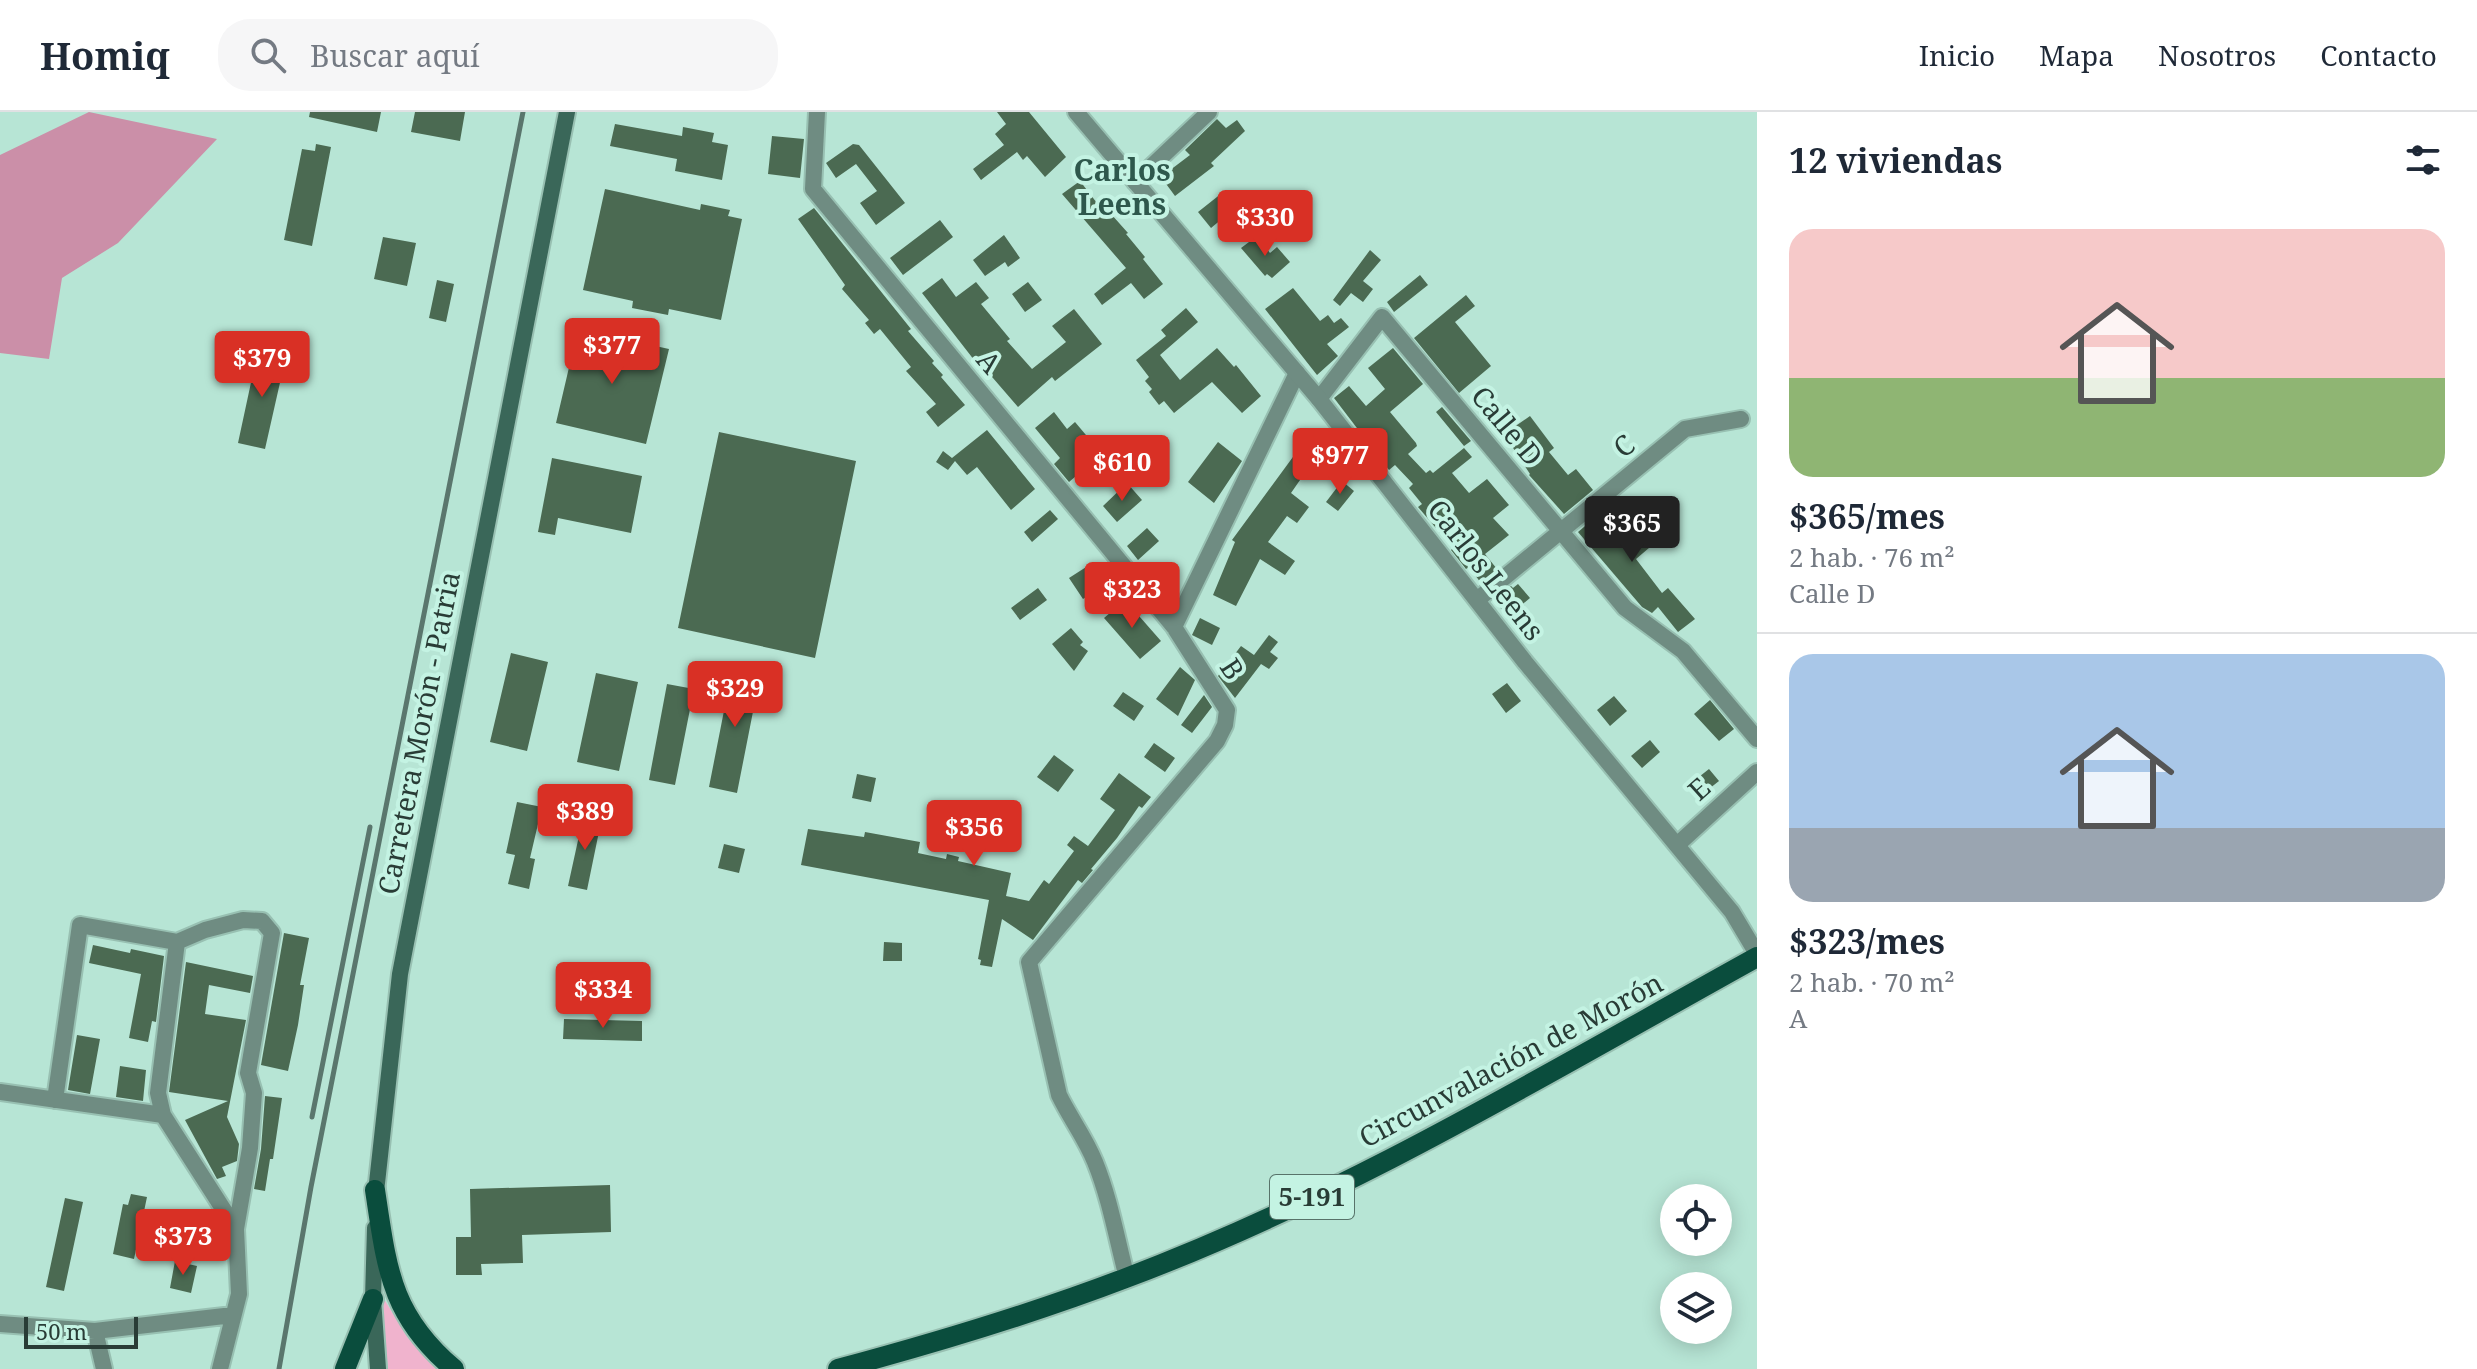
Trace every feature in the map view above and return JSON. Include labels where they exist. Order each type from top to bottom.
[{"type":"main road","name":"Carretera Morón - Patria","points":[[378,1369],[373,1299],[375,1190],[400,974],[567,112]]},
{"type":"main road","name":"Circunvalación de Morón","points":[[838,1369],[948,1339],[1127,1278],[1280,1212],[1427,1140],[1757,956]]},
{"type":"main road","points":[[375,1190],[388,1273],[406,1315],[429,1348],[454,1369]]},
{"type":"main road","points":[[345,1369],[373,1299]]},
{"type":"street","name":"A","points":[[817,112],[813,189],[1174,627]]},
{"type":"street","name":"Carlos Leens","points":[[1076,112],[1319,399],[1525,662],[1732,912],[1757,956]]},
{"type":"street","points":[[1135,182],[1209,112]]},
{"type":"street","name":"Calle D","points":[[1319,399],[1382,317],[1625,608],[1683,651],[1757,739]]},
{"type":"street","points":[[1174,627],[1297,373]]},
{"type":"street","name":"C","points":[[1477,600],[1685,429],[1741,419]]},
{"type":"street","name":"B","points":[[1127,1278],[1096,1163],[1059,1095],[1029,962],[1217,741],[1225,725],[1227,710],[1174,627]]},
{"type":"street","name":"E","points":[[1677,845],[1757,772]]},
{"type":"street","points":[[55,1100],[80,925],[177,942],[205,930],[243,920],[262,921],[272,933],[248,1073],[254,1093],[250,1148],[236,1229],[239,1294],[220,1369]]},
{"type":"street","points":[[177,942],[158,1093],[163,1115],[236,1229]]},
{"type":"street","points":[[0,1092],[163,1115]]},
{"type":"street","points":[[0,1324],[95,1331],[233,1315]]},
{"type":"street","points":[[95,1331],[104,1369]]},
{"type":"shaded area","points":[[89,112],[217,139],[118,243],[62,278],[49,359],[0,353],[0,155]]},
{"type":"shaded area","points":[[381,1294],[408,1338],[437,1369],[388,1369]]},
{"type":"building","points":[[310,112],[381,112],[377,132],[309,117]]},
{"type":"building","points":[[415,112],[465,112],[460,141],[411,132]]},
{"type":"building","points":[[997,112],[1029,112],[1066,157],[1045,177],[1027,156],[1023,160],[1017,152],[981,180],[973,169],[1004,145],[995,134],[1006,124]]},
{"type":"building","points":[[1217,119],[1226,128],[1237,120],[1245,131],[1211,163],[1214,166],[1175,196],[1161,177],[1190,155],[1185,150]]},
{"type":"building","points":[[615,124],[682,136],[683,127],[714,133],[712,142],[728,145],[722,180],[675,171],[677,159],[610,146]]},
{"type":"building","points":[[772,136],[804,139],[800,178],[768,174]]},
{"type":"building","points":[[316,144],[331,147],[312,246],[284,240],[302,149],[315,151]]},
{"type":"building","points":[[853,144],[859,145],[905,203],[876,225],[860,203],[877,191],[856,164],[836,178],[826,163]]},
{"type":"building","points":[[1080,181],[1100,207],[1103,205],[1128,233],[1163,284],[1144,299],[1131,283],[1102,305],[1094,294],[1126,268],[1062,194]]},
{"type":"building","points":[[605,189],[700,210],[701,204],[730,210],[728,216],[742,219],[721,320],[669,309],[668,315],[632,308],[633,301],[583,290]]},
{"type":"building","points":[[1222,193],[1235,208],[1211,228],[1198,212]]},
{"type":"building","points":[[814,208],[911,329],[908,331],[965,405],[938,427],[926,412],[936,404],[906,371],[911,367],[880,329],[874,334],[865,323],[869,320],[842,289],[845,285],[798,219]]},
{"type":"building","points":[[940,220],[953,237],[903,275],[890,258]]},
{"type":"building","points":[[1004,235],[1020,258],[1008,267],[1005,262],[985,276],[973,260]]},
{"type":"building","points":[[1257,236],[1270,253],[1277,247],[1290,262],[1272,278],[1267,274],[1265,276],[1241,248]]},
{"type":"building","points":[[383,237],[416,243],[407,286],[374,279]]},
{"type":"building","points":[[1370,250],[1381,260],[1363,281],[1373,289],[1363,302],[1351,293],[1340,306],[1333,300]]},
{"type":"building","points":[[1420,275],[1428,285],[1394,312],[1387,302]]},
{"type":"building","points":[[942,278],[956,297],[976,282],[989,298],[981,304],[1032,369],[1066,342],[1052,326],[1074,309],[1102,344],[1055,381],[1052,377],[1018,407],[980,363],[978,365],[922,293]]},
{"type":"building","points":[[437,280],[454,284],[446,322],[429,318]]},
{"type":"building","points":[[1028,282],[1042,300],[1025,312],[1012,294]]},
{"type":"building","points":[[1293,288],[1320,321],[1328,315],[1334,323],[1341,318],[1349,327],[1327,344],[1338,356],[1317,375],[1265,309]]},
{"type":"building","points":[[1466,295],[1475,306],[1455,322],[1491,366],[1459,393],[1414,338]]},
{"type":"building","points":[[1186,308],[1198,322],[1160,355],[1180,380],[1217,348],[1234,367],[1236,365],[1261,396],[1242,413],[1212,382],[1174,413],[1164,401],[1159,405],[1149,392],[1152,389],[1145,381],[1149,377],[1136,360],[1166,336],[1161,330]]},
{"type":"building","points":[[578,329],[669,349],[646,444],[556,423]]},
{"type":"building","points":[[1393,348],[1423,384],[1390,412],[1416,443],[1417,446],[1408,454],[1426,473],[1430,470],[1433,473],[1464,448],[1472,457],[1452,473],[1469,493],[1487,479],[1509,505],[1493,518],[1509,535],[1485,554],[1497,569],[1481,583],[1469,567],[1466,569],[1451,550],[1453,548],[1418,507],[1422,504],[1409,488],[1413,484],[1395,465],[1389,470],[1334,398],[1349,386],[1366,406],[1385,389],[1368,368]]},
{"type":"building","points":[[258,350],[286,356],[265,449],[238,443]]},
{"type":"building","points":[[1442,407],[1471,441],[1464,446],[1436,412]]},
{"type":"building","points":[[1054,412],[1067,429],[1075,422],[1102,454],[1069,482],[1054,464],[1060,458],[1035,428]]},
{"type":"building","points":[[1530,416],[1554,448],[1549,452],[1568,475],[1576,469],[1593,490],[1564,514],[1529,475],[1504,434]]},
{"type":"building","points":[[987,430],[1035,489],[1011,510],[977,467],[967,475],[955,461],[948,470],[936,462],[943,451],[952,458]]},
{"type":"building","points":[[719,432],[856,461],[815,658],[678,628]]},
{"type":"building","points":[[1218,442],[1242,461],[1214,503],[1188,482]]},
{"type":"building","points":[[1301,446],[1316,457],[1291,493],[1309,507],[1297,523],[1287,516],[1268,542],[1295,561],[1285,575],[1260,559],[1236,606],[1213,595],[1235,542],[1232,540]]},
{"type":"building","points":[[552,458],[642,476],[631,533],[558,518],[555,535],[538,532]]},
{"type":"building","points":[[1342,481],[1354,491],[1338,511],[1326,502]]},
{"type":"building","points":[[1127,483],[1142,500],[1117,522],[1103,506]]},
{"type":"building","points":[[1608,507],[1627,528],[1637,519],[1656,542],[1636,559],[1662,593],[1668,588],[1695,619],[1678,632],[1658,607],[1652,613],[1642,607],[1578,532]]},
{"type":"building","points":[[1050,510],[1058,519],[1032,542],[1024,532]]},
{"type":"building","points":[[1147,528],[1159,541],[1138,560],[1127,546]]},
{"type":"building","points":[[1094,562],[1108,583],[1083,599],[1069,578]]},
{"type":"building","points":[[1518,584],[1530,598],[1507,617],[1495,600]]},
{"type":"building","points":[[1038,588],[1047,600],[1020,620],[1011,608]]},
{"type":"building","points":[[1125,600],[1161,641],[1140,659],[1104,618]]},
{"type":"building","points":[[1200,618],[1220,628],[1212,645],[1192,635]]},
{"type":"building","points":[[1071,628],[1083,642],[1080,645],[1088,651],[1074,671],[1052,644]]},
{"type":"building","points":[[1269,635],[1278,642],[1270,652],[1278,658],[1269,669],[1261,664],[1235,698],[1218,676],[1241,646],[1254,655]]},
{"type":"building","points":[[511,653],[548,662],[527,751],[490,742]]},
{"type":"building","points":[[733,665],[761,671],[737,793],[709,787]]},
{"type":"building","points":[[1180,667],[1195,680],[1178,716],[1156,699]]},
{"type":"building","points":[[596,673],[638,682],[619,771],[577,762]]},
{"type":"building","points":[[1507,683],[1521,701],[1506,713],[1492,694]]},
{"type":"building","points":[[667,684],[694,689],[675,785],[649,780]]},
{"type":"building","points":[[1123,692],[1144,706],[1134,721],[1113,706]]},
{"type":"building","points":[[1204,695],[1212,707],[1192,733],[1181,725]]},
{"type":"building","points":[[1614,696],[1627,711],[1610,726],[1597,710]]},
{"type":"building","points":[[1710,700],[1734,729],[1719,741],[1694,714]]},
{"type":"building","points":[[1650,740],[1660,752],[1642,768],[1631,756]]},
{"type":"building","points":[[1154,743],[1175,758],[1165,772],[1144,757]]},
{"type":"building","points":[[1054,755],[1074,770],[1058,792],[1037,777]]},
{"type":"building","points":[[1709,769],[1719,781],[1700,796],[1690,784]]},
{"type":"building","points":[[1119,773],[1151,797],[1142,808],[1139,806],[1093,870],[1082,883],[1078,880],[1033,940],[1002,919],[992,967],[980,965],[981,960],[978,959],[989,900],[801,865],[808,829],[864,837],[865,832],[920,842],[918,853],[946,859],[947,854],[959,857],[958,861],[1011,873],[1006,896],[1029,901],[1044,880],[1049,884],[1074,851],[1067,845],[1074,836],[1088,846],[1115,810],[1100,799]]},
{"type":"building","points":[[857,774],[876,778],[871,802],[852,798]]},
{"type":"building","points":[[517,802],[542,807],[530,858],[535,859],[529,889],[508,884],[515,855],[506,853]]},
{"type":"building","points":[[584,813],[602,817],[587,890],[568,886]]},
{"type":"building","points":[[724,844],[745,849],[739,873],[718,868]]},
{"type":"building","points":[[284,933],[309,938],[300,985],[304,985],[298,1025],[288,1071],[261,1065]]},
{"type":"building","points":[[884,942],[902,943],[902,961],[883,961]]},
{"type":"building","points":[[93,945],[164,956],[156,1022],[152,1021],[148,1042],[129,1038],[141,974],[89,963]]},
{"type":"building","points":[[186,962],[253,976],[250,993],[209,985],[205,1014],[246,1020],[227,1117],[239,1144],[237,1161],[222,1167],[226,1176],[217,1179],[185,1120],[228,1101],[169,1092]]},
{"type":"building","points":[[564,1019],[642,1021],[642,1041],[563,1039]]},
{"type":"building","points":[[77,1035],[100,1039],[90,1094],[68,1090]]},
{"type":"building","points":[[120,1066],[146,1070],[143,1101],[116,1097]]},
{"type":"building","points":[[265,1096],[282,1098],[265,1191],[254,1189]]},
{"type":"building","points":[[610,1185],[611,1232],[522,1235],[523,1263],[481,1264],[482,1275],[456,1275],[456,1237],[471,1237],[470,1189]]},
{"type":"building","points":[[131,1194],[147,1197],[134,1259],[113,1254],[123,1204],[128,1205]]},
{"type":"building","points":[[65,1198],[83,1202],[64,1291],[46,1287]]},
{"type":"building","points":[[175,1261],[197,1266],[191,1293],[170,1288]]},
{"type":"railway","points":[[279,1369],[311,1187],[523,112]]},
{"type":"railway","points":[[312,1117],[370,827]]},
{"type":"district","name":"Carlos Leens","points":[[1122,188]]}]
